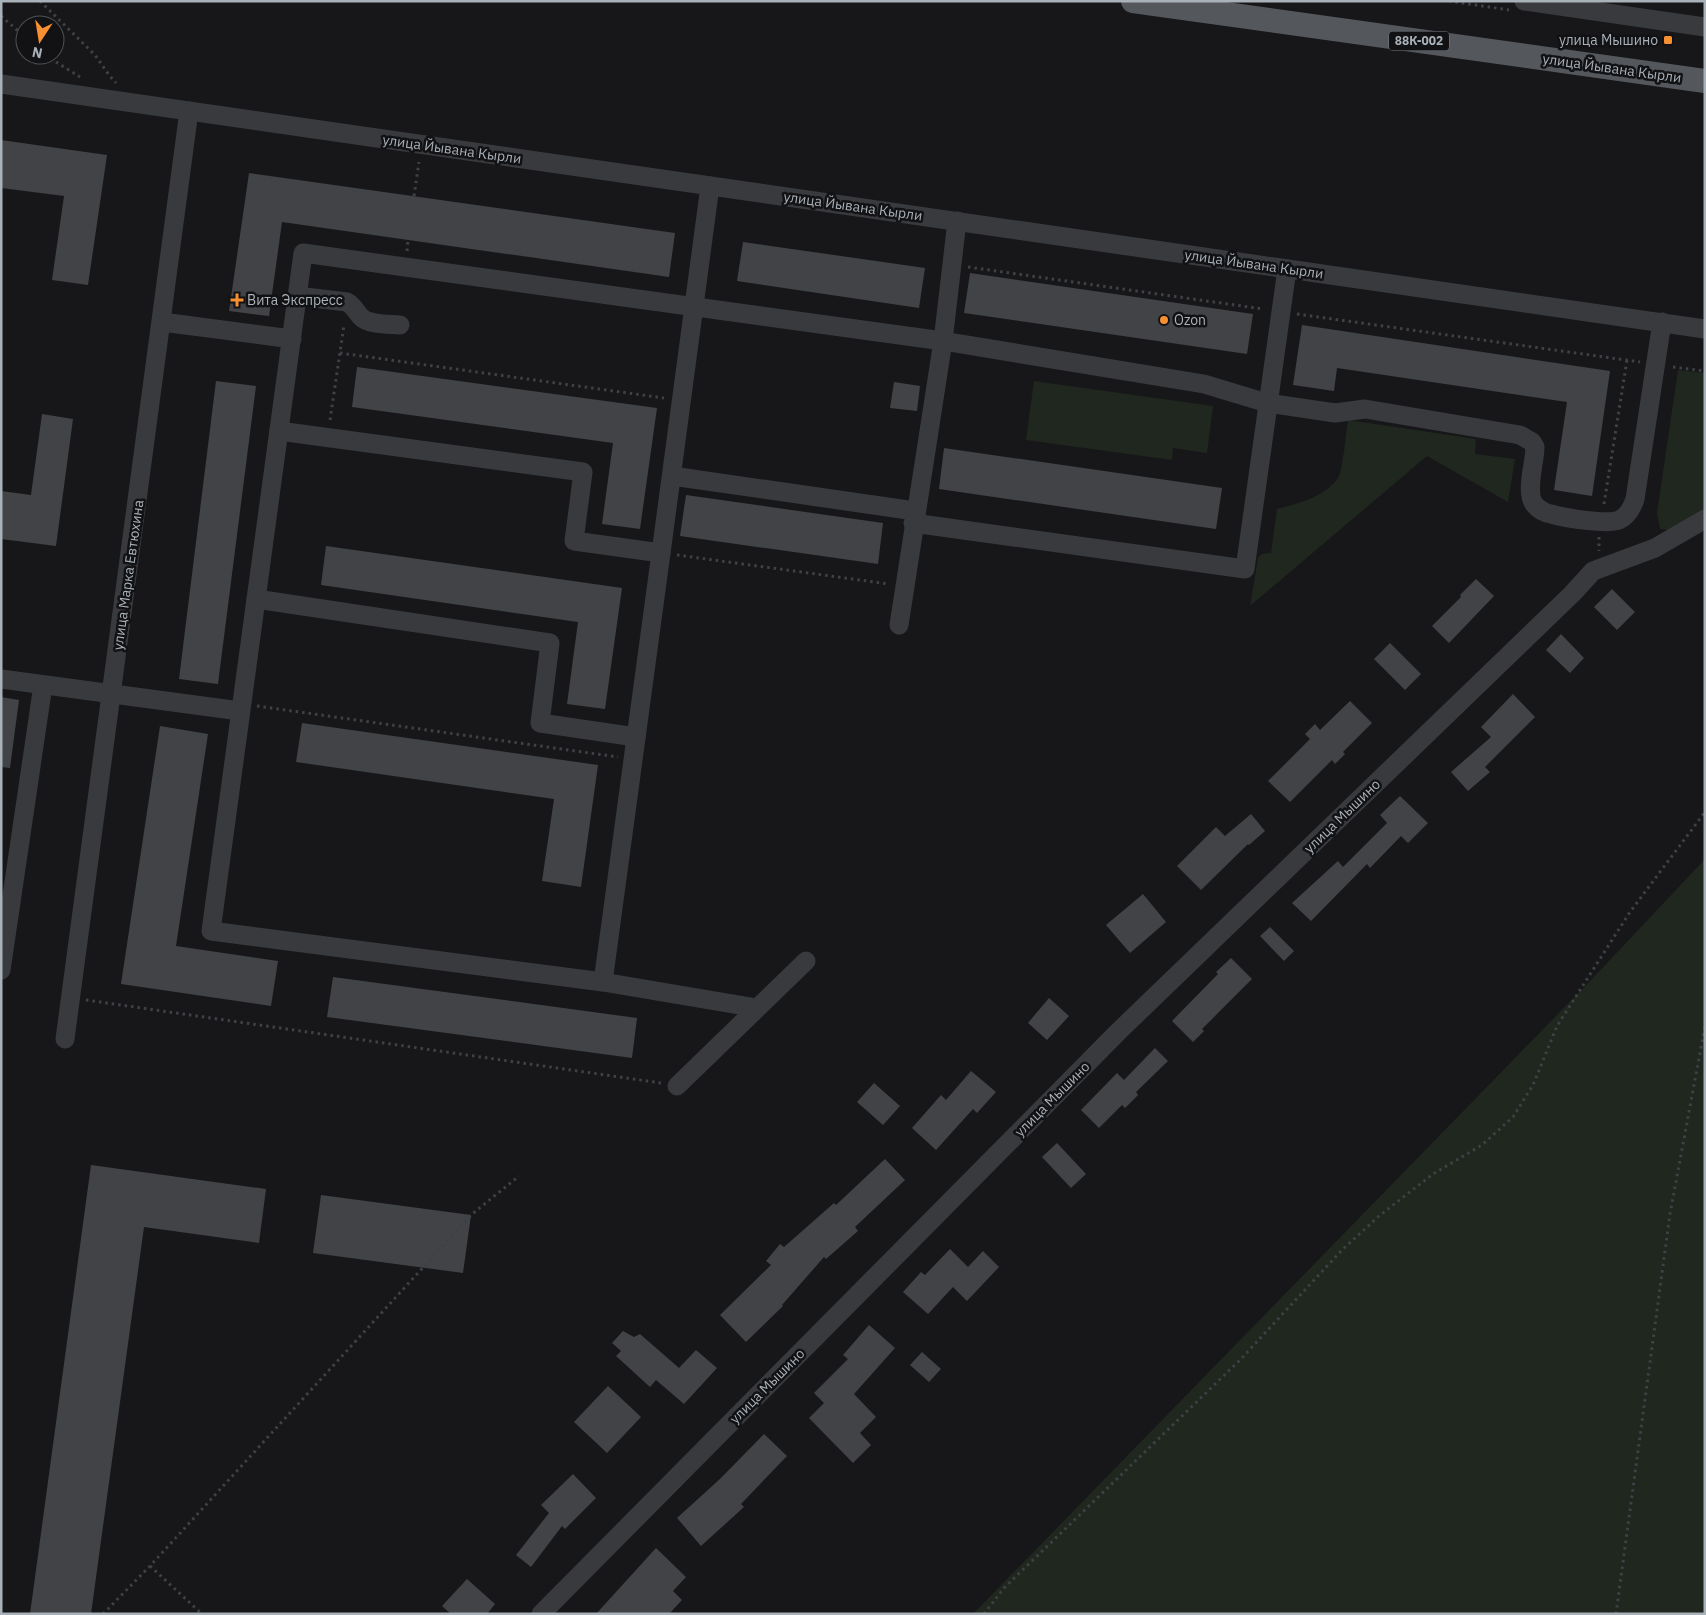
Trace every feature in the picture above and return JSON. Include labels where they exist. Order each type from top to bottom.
[{"type":"main road","name":"улица Йывана Кырли","points":[[1133,1],[1705,81]]},
{"type":"street","points":[[1524,1],[1705,27]]},
{"type":"street","name":"улица Йывана Кырли","points":[[1,84],[1705,329]]},
{"type":"street","name":"улица Марка Евтюхина","points":[[65,1038],[189,111]]},
{"type":"street","points":[[603,982],[710,186]]},
{"type":"street","points":[[899,625],[914,517],[943,341],[957,221]]},
{"type":"street","points":[[751,1007],[603,982],[211,931],[303,253],[943,341],[1204,384],[1267,403],[1335,413],[1365,409],[1520,435],[1532,442],[1534,447],[1530,489],[1534,503],[1541,510],[1549,514],[1601,522],[1618,520],[1629,512],[1633,506],[1662,322]]},
{"type":"street","points":[[672,476],[914,517],[1245,569],[1287,269]]},
{"type":"street","points":[[297,296],[347,302],[352,305],[358,314],[368,321],[400,325]]},
{"type":"street","points":[[162,322],[292,339]]},
{"type":"street","points":[[279,432],[583,472],[574,541],[661,553]]},
{"type":"street","name":"улица Мышино","points":[[542,1614],[1119,1031],[1572,594],[1592,571],[1656,548],[1705,519]]},
{"type":"street","points":[[256,599],[550,643],[540,723],[636,737]]},
{"type":"street","points":[[1,679],[112,694],[241,707]]},
{"type":"street","points":[[1,970],[43,685]]},
{"type":"street","points":[[677,1086],[806,961]]},
{"type":"path","points":[[40,1],[95,54],[108,76],[121,88],[112,86]]},
{"type":"path","points":[[1,16],[15,28]]},
{"type":"path","points":[[61,65],[83,79]]},
{"type":"path","points":[[414,196],[421,144]]},
{"type":"path","points":[[952,264],[1705,371]]},
{"type":"path","points":[[328,438],[347,302]]},
{"type":"path","points":[[340,353],[682,400]]},
{"type":"path","points":[[1601,522],[1627,360]]},
{"type":"path","points":[[661,553],[904,586]]},
{"type":"path","points":[[241,707],[633,759]]},
{"type":"path","points":[[984,1614],[1004,1588],[1240,1360],[1348,1245],[1379,1216],[1433,1174],[1482,1145],[1513,1117],[1533,1085],[1557,1026],[1630,912],[1705,812]]},
{"type":"path","points":[[70,998],[677,1086]]},
{"type":"path","points":[[1616,1614],[1670,1214],[1705,1026]]},
{"type":"path","points":[[103,1614],[150,1566],[471,1215],[519,1176]]},
{"type":"path","points":[[150,1566],[202,1614]]},
{"type":"shaded area","points":[[1678,370],[1705,373],[1705,510],[1669,530],[1660,529],[1657,513]]},
{"type":"shaded area","points":[[1034,381],[1213,406],[1207,453],[1173,448],[1172,460],[1026,440]]},
{"type":"shaded area","points":[[1348,420],[1476,439],[1475,454],[1515,459],[1508,502],[1427,456],[1250,606],[1258,558],[1263,554],[1271,553],[1277,509],[1302,502],[1319,494],[1338,478],[1343,459]]},
{"type":"shaded area","points":[[1705,859],[1705,1614],[973,1614],[1593,978]]},
{"type":"building","points":[[1,140],[107,155],[88,285],[52,280],[64,196],[1,188]]},
{"type":"building","points":[[249,173],[675,233],[669,277],[282,222],[269,316],[229,311]]},
{"type":"building","points":[[743,242],[925,268],[919,308],[737,281]]},
{"type":"building","points":[[970,273],[1253,314],[1247,354],[964,313]]},
{"type":"building","points":[[1302,325],[1610,371],[1592,496],[1554,490],[1567,402],[1337,368],[1334,391],[1293,385]]},
{"type":"building","points":[[357,367],[657,408],[640,529],[602,524],[613,443],[352,407]]},
{"type":"building","points":[[216,381],[256,386],[218,684],[179,679]]},
{"type":"building","points":[[894,382],[920,386],[917,411],[890,408]]},
{"type":"building","points":[[42,414],[73,419],[56,546],[1,539],[1,491],[31,495]]},
{"type":"building","points":[[944,448],[1222,488],[1216,529],[939,489]]},
{"type":"building","points":[[686,495],[883,523],[878,564],[680,536]]},
{"type":"building","points":[[326,546],[622,588],[605,709],[567,704],[578,622],[321,585]]},
{"type":"building","points":[[1476,579],[1494,596],[1449,643],[1432,626]]},
{"type":"building","points":[[1612,589],[1635,612],[1617,630],[1594,607]]},
{"type":"building","points":[[1561,634],[1584,658],[1570,673],[1546,650]]},
{"type":"building","points":[[1390,643],[1421,674],[1405,690],[1374,659]]},
{"type":"building","points":[[1513,694],[1535,717],[1485,767],[1490,772],[1468,791],[1451,772],[1491,737],[1481,727]]},
{"type":"building","points":[[1,697],[19,700],[10,768],[1,767]]},
{"type":"building","points":[[1350,701],[1372,723],[1343,752],[1345,754],[1335,764],[1332,760],[1290,802],[1268,781],[1310,739],[1305,734],[1315,724],[1320,730]]},
{"type":"building","points":[[302,723],[598,765],[581,887],[542,881],[554,799],[296,762]]},
{"type":"building","points":[[160,726],[208,734],[176,946],[278,961],[271,1006],[121,984]]},
{"type":"building","points":[[1400,796],[1428,823],[1408,843],[1401,836],[1370,868],[1367,864],[1311,921],[1292,903],[1338,861],[1343,867],[1387,823],[1380,815]]},
{"type":"building","points":[[1251,814],[1265,831],[1248,844],[1201,890],[1177,866],[1216,827],[1225,836]]},
{"type":"building","points":[[1143,894],[1166,922],[1130,953],[1106,925]]},
{"type":"building","points":[[1270,927],[1294,951],[1284,961],[1260,936]]},
{"type":"building","points":[[1231,958],[1252,979],[1202,1029],[1204,1031],[1193,1042],[1172,1021]]},
{"type":"building","points":[[333,977],[637,1018],[632,1058],[327,1017]]},
{"type":"building","points":[[1049,998],[1069,1016],[1047,1040],[1028,1023]]},
{"type":"building","points":[[1155,1048],[1168,1061],[1136,1092],[1138,1095],[1125,1108],[1122,1105],[1099,1128],[1081,1110],[1117,1073],[1124,1080]]},
{"type":"building","points":[[971,1071],[996,1092],[977,1113],[973,1109],[936,1150],[912,1128],[941,1095],[946,1100]]},
{"type":"building","points":[[874,1083],[900,1106],[883,1125],[857,1102]]},
{"type":"building","points":[[1057,1143],[1086,1174],[1071,1188],[1042,1157]]},
{"type":"building","points":[[885,1159],[905,1180],[855,1227],[858,1231],[826,1259],[824,1257],[783,1306],[746,1342],[720,1315],[771,1265],[766,1261],[780,1244],[784,1247],[834,1203],[836,1205]]},
{"type":"building","points":[[91,1165],[266,1189],[259,1243],[144,1227],[91,1614],[30,1614]]},
{"type":"building","points":[[321,1195],[471,1215],[463,1273],[313,1253]]},
{"type":"building","points":[[950,1249],[968,1267],[983,1251],[999,1267],[967,1301],[953,1287],[928,1314],[903,1292],[921,1272],[925,1275]]},
{"type":"building","points":[[869,1325],[895,1348],[854,1394],[876,1417],[860,1433],[871,1445],[853,1463],[809,1418],[824,1403],[814,1393],[848,1359],[843,1355]]},
{"type":"building","points":[[623,1331],[634,1337],[640,1334],[679,1368],[696,1350],[717,1368],[684,1404],[656,1380],[650,1387],[616,1356],[621,1351],[612,1343]]},
{"type":"building","points":[[922,1352],[941,1369],[929,1382],[910,1365]]},
{"type":"building","points":[[608,1386],[641,1417],[607,1453],[574,1422]]},
{"type":"building","points":[[764,1434],[787,1456],[741,1504],[744,1507],[701,1546],[677,1518],[721,1478]]},
{"type":"building","points":[[573,1474],[596,1498],[565,1529],[562,1526],[531,1567],[516,1555],[549,1513],[541,1505]]},
{"type":"building","points":[[656,1548],[686,1577],[673,1591],[682,1600],[669,1614],[596,1614]]},
{"type":"building","points":[[467,1579],[495,1604],[487,1614],[451,1614],[442,1606]]},
{"type":"place","name":"улица Мышино","points":[[1668,40]]},
{"type":"place","name":"Вита Экспресс","points":[[237,300]]},
{"type":"place","name":"Ozon","points":[[1164,320]]}]
